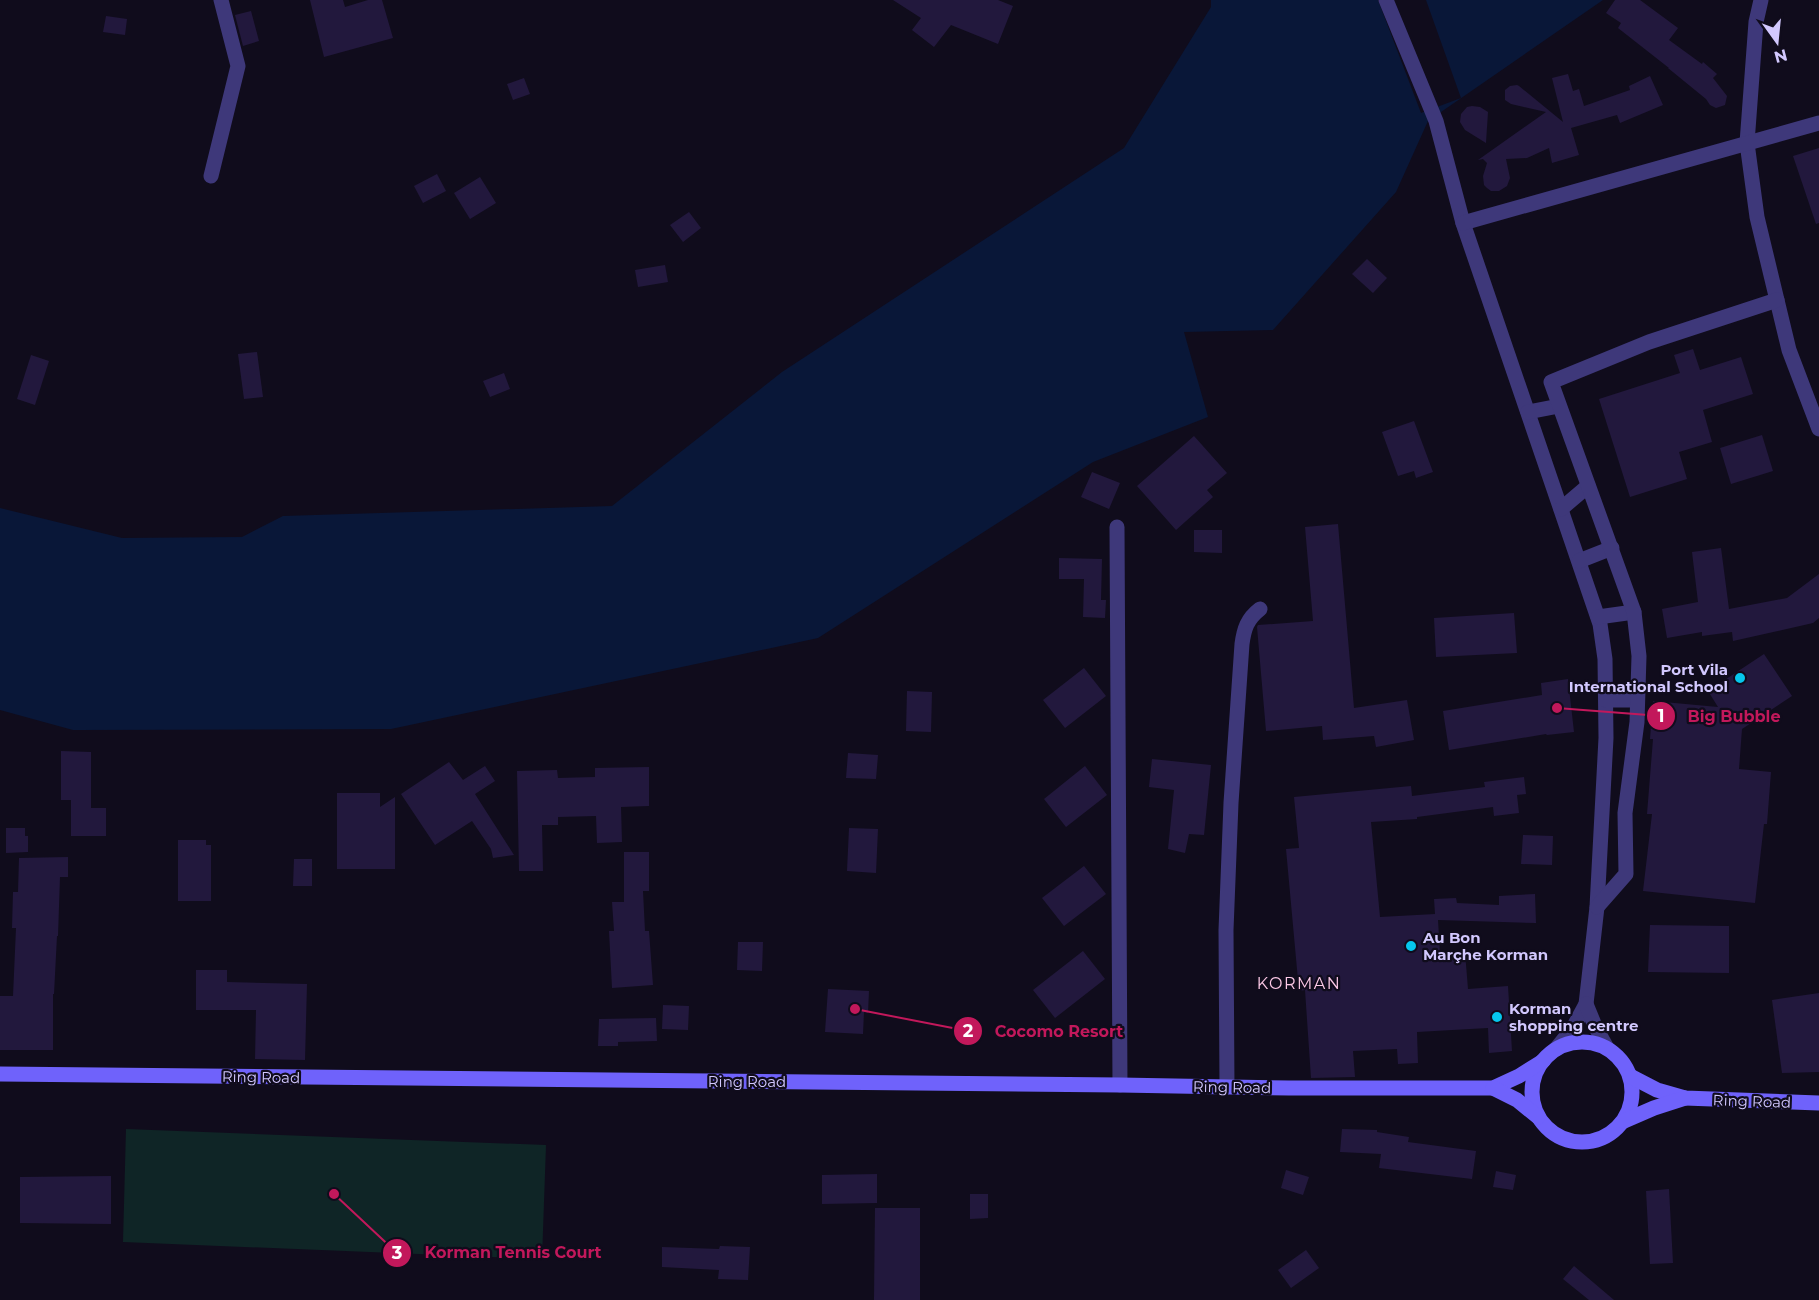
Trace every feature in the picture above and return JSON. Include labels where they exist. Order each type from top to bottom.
[{"type":"main road","points":[[1590,1042],[1607,1048],[1621,1060],[1630,1076],[1633,1091],[1624,1121],[1603,1138],[1590,1141],[1577,1142],[1552,1132],[1539,1118],[1532,1089],[1535,1074],[1543,1061],[1556,1050],[1572,1043],[1590,1042]]},
{"type":"main road","name":"Ring Road","points":[[0,1074],[1227,1088],[1493,1088],[1543,1061]]},
{"type":"main road","name":"Ring Road","points":[[1630,1076],[1657,1090],[1685,1098],[1819,1103]]},
{"type":"main road","name":"Ring Road","points":[[1493,1088],[1517,1100],[1539,1118]]},
{"type":"main road","name":"Ring Road","points":[[1624,1121],[1685,1098]]},
{"type":"street","points":[[211,176],[238,66],[221,0]]},
{"type":"street","points":[[1386,0],[1436,121],[1463,223],[1598,618],[1605,659],[1605,781],[1597,908],[1586,1004],[1573,1028],[1556,1050]]},
{"type":"street","points":[[1761,0],[1756,22],[1746,143],[1757,217],[1777,300],[1790,350],[1819,429]]},
{"type":"street","points":[[1463,223],[1819,123]]},
{"type":"street","points":[[1597,908],[1626,874],[1625,813],[1636,722],[1639,656],[1634,612],[1551,382],[1648,342],[1777,300]]},
{"type":"street","points":[[1528,412],[1559,406]]},
{"type":"street","points":[[1561,509],[1588,486]]},
{"type":"street","points":[[1117,527],[1120,1085]]},
{"type":"street","points":[[1579,561],[1612,548]]},
{"type":"street","points":[[1227,1088],[1226,930],[1231,803],[1242,644],[1247,623],[1260,609]]},
{"type":"street","points":[[1598,618],[1634,612]]},
{"type":"street","points":[[1606,700],[1637,700]]},
{"type":"street","points":[[1586,1004],[1607,1048]]},
{"type":"green space","points":[[126,1129],[546,1145],[542,1259],[123,1242]]},
{"type":"water","points":[[1211,0],[1603,0],[1428,121],[1396,192],[1273,330],[1184,332],[1208,417],[1093,462],[818,638],[391,729],[73,730],[0,710],[0,508],[122,538],[242,537],[283,516],[612,506],[782,372],[1124,148],[1211,7]]},
{"type":"pier","points":[[1378,0],[1426,0],[1461,98],[1421,113]]},
{"type":"building","points":[[310,0],[343,0],[345,7],[368,0],[382,0],[393,38],[324,57]]},
{"type":"building","points":[[893,0],[998,0],[1013,6],[998,44],[951,25],[934,47],[912,30],[921,18]]},
{"type":"building","points":[[1615,0],[1640,0],[1678,28],[1669,40],[1717,74],[1713,78],[1727,96],[1725,105],[1716,108],[1710,105],[1669,68],[1618,28],[1621,23],[1606,13]]},
{"type":"building","points":[[251,11],[259,41],[243,46],[235,15]]},
{"type":"building","points":[[106,16],[127,19],[125,35],[103,32]]},
{"type":"building","points":[[1568,74],[1573,91],[1579,89],[1584,106],[1630,90],[1629,86],[1650,76],[1663,105],[1620,123],[1617,115],[1571,128],[1579,155],[1552,163],[1549,148],[1527,158],[1506,159],[1510,178],[1507,186],[1499,191],[1491,191],[1484,185],[1483,176],[1487,163],[1483,159],[1478,160],[1546,112],[1511,104],[1505,100],[1505,90],[1510,86],[1519,86],[1563,122],[1552,78]]},
{"type":"building","points":[[524,78],[530,94],[513,100],[507,84]]},
{"type":"building","points":[[1467,107],[1480,107],[1488,112],[1486,143],[1465,130],[1460,122],[1461,114]]},
{"type":"building","points":[[1819,148],[1819,223],[1816,224],[1793,156]]},
{"type":"building","points":[[437,174],[446,191],[423,203],[414,186]]},
{"type":"building","points":[[480,177],[496,203],[470,219],[454,193]]},
{"type":"building","points":[[689,212],[701,228],[683,242],[670,225]]},
{"type":"building","points":[[1367,259],[1387,278],[1373,293],[1352,274]]},
{"type":"building","points":[[665,265],[668,282],[638,287],[635,270]]},
{"type":"building","points":[[1693,349],[1700,370],[1741,357],[1753,394],[1703,410],[1712,442],[1679,452],[1687,479],[1630,497],[1599,399],[1680,373],[1674,355]]},
{"type":"building","points":[[257,352],[263,397],[244,399],[238,354]]},
{"type":"building","points":[[31,355],[49,361],[35,405],[17,399]]},
{"type":"building","points":[[504,373],[510,389],[490,397],[483,381]]},
{"type":"building","points":[[1414,421],[1433,472],[1416,478],[1414,471],[1398,476],[1382,432]]},
{"type":"building","points":[[1762,435],[1773,471],[1731,484],[1720,448]]},
{"type":"building","points":[[1194,436],[1227,473],[1207,490],[1213,497],[1176,530],[1137,486]]},
{"type":"building","points":[[1092,472],[1120,483],[1109,509],[1081,497]]},
{"type":"building","points":[[1338,524],[1354,708],[1407,700],[1414,740],[1376,747],[1374,736],[1323,740],[1322,726],[1266,731],[1257,627],[1258,625],[1313,621],[1305,527]]},
{"type":"building","points":[[1194,530],[1222,530],[1222,553],[1194,552]]},
{"type":"building","points":[[1721,548],[1729,609],[1787,598],[1819,574],[1819,618],[1813,623],[1733,641],[1732,632],[1702,636],[1702,632],[1667,638],[1662,609],[1698,602],[1692,552]]},
{"type":"building","points":[[1059,558],[1102,559],[1101,600],[1106,600],[1105,618],[1083,617],[1084,579],[1059,579]]},
{"type":"building","points":[[1514,613],[1517,653],[1436,657],[1434,618]]},
{"type":"building","points":[[1764,654],[1792,696],[1742,729],[1739,769],[1771,772],[1767,824],[1764,824],[1755,903],[1643,891],[1652,814],[1647,814],[1653,739],[1650,739],[1653,701],[1718,707],[1708,691]]},
{"type":"building","points":[[1084,668],[1106,696],[1065,728],[1043,700]]},
{"type":"building","points":[[1568,679],[1574,732],[1546,734],[1449,750],[1443,711],[1542,695],[1541,683]]},
{"type":"building","points":[[907,691],[932,692],[931,732],[906,731]]},
{"type":"building","points":[[61,751],[91,752],[91,808],[106,808],[106,836],[71,836],[71,800],[61,800]]},
{"type":"building","points":[[848,753],[878,755],[876,779],[846,778]]},
{"type":"building","points":[[1152,759],[1211,765],[1204,835],[1189,834],[1185,853],[1168,849],[1174,790],[1149,787]]},
{"type":"building","points":[[449,762],[463,780],[485,766],[495,781],[475,794],[514,855],[493,858],[491,849],[472,821],[435,845],[401,794]]},
{"type":"building","points":[[1085,766],[1107,795],[1066,827],[1044,799]]},
{"type":"building","points":[[649,767],[649,806],[621,807],[622,842],[597,843],[596,816],[558,817],[558,825],[542,825],[543,871],[519,871],[517,771],[557,770],[558,778],[595,777],[595,768]]},
{"type":"building","points":[[1524,777],[1526,794],[1517,795],[1519,813],[1494,816],[1493,807],[1417,817],[1417,819],[1371,822],[1380,917],[1435,914],[1434,899],[1456,898],[1457,903],[1499,905],[1499,896],[1535,894],[1536,923],[1438,920],[1440,954],[1465,952],[1468,989],[1508,986],[1512,1051],[1489,1053],[1488,1028],[1417,1032],[1418,1063],[1398,1064],[1397,1049],[1353,1051],[1355,1077],[1311,1078],[1305,990],[1299,991],[1286,849],[1299,848],[1294,797],[1411,786],[1412,796],[1485,787],[1484,782]]},
{"type":"building","points":[[337,793],[380,793],[380,807],[395,797],[395,869],[337,869]]},
{"type":"building","points":[[6,828],[25,828],[25,836],[28,836],[28,852],[6,853]]},
{"type":"building","points":[[849,828],[878,829],[876,873],[847,871]]},
{"type":"building","points":[[1523,835],[1553,836],[1552,865],[1521,864]]},
{"type":"building","points":[[178,840],[206,840],[206,845],[211,845],[211,901],[178,901]]},
{"type":"building","points":[[624,852],[649,852],[649,891],[643,891],[645,931],[649,931],[653,985],[612,988],[609,931],[614,931],[612,902],[624,902]]},
{"type":"building","points":[[68,857],[68,877],[60,877],[53,994],[53,1050],[0,1050],[0,996],[13,996],[16,928],[12,928],[13,892],[18,892],[19,858]]},
{"type":"building","points":[[294,859],[312,859],[312,886],[293,886]]},
{"type":"building","points":[[1084,866],[1106,894],[1064,926],[1042,898]]},
{"type":"building","points":[[1650,925],[1729,926],[1729,973],[1648,972]]},
{"type":"building","points":[[738,942],[763,942],[762,971],[737,970]]},
{"type":"building","points":[[1083,951],[1105,979],[1055,1018],[1033,990]]},
{"type":"building","points":[[196,970],[227,970],[227,982],[307,984],[305,1060],[255,1059],[256,1010],[196,1010]]},
{"type":"building","points":[[828,989],[869,991],[868,1013],[864,1012],[863,1034],[825,1032]]},
{"type":"building","points":[[1819,993],[1819,1072],[1782,1073],[1772,1000]]},
{"type":"building","points":[[663,1005],[689,1006],[688,1030],[662,1029]]},
{"type":"building","points":[[656,1018],[657,1041],[618,1042],[618,1046],[598,1046],[599,1019]]},
{"type":"building","points":[[1342,1129],[1377,1130],[1377,1132],[1409,1137],[1408,1142],[1476,1151],[1472,1179],[1379,1168],[1381,1154],[1340,1152]]},
{"type":"building","points":[[1286,1170],[1309,1177],[1303,1195],[1281,1188]]},
{"type":"building","points":[[1496,1171],[1516,1175],[1513,1190],[1493,1187]]},
{"type":"building","points":[[877,1174],[877,1203],[822,1204],[822,1175]]},
{"type":"building","points":[[111,1176],[111,1224],[20,1223],[20,1177]]},
{"type":"building","points":[[1669,1189],[1673,1263],[1650,1264],[1646,1191]]},
{"type":"building","points":[[970,1194],[988,1194],[988,1218],[970,1219]]},
{"type":"building","points":[[875,1208],[920,1208],[920,1300],[874,1300]]},
{"type":"building","points":[[720,1246],[750,1247],[748,1280],[718,1279],[719,1270],[662,1267],[662,1247],[719,1249]]},
{"type":"building","points":[[1306,1250],[1319,1268],[1291,1288],[1278,1270]]},
{"type":"building","points":[[1574,1266],[1614,1300],[1589,1300],[1563,1279]]},
{"type":"place","name":"Port Vila International School","points":[[1740,678]]},
{"type":"place","name":"Big Bubble","points":[[1557,708]]},
{"type":"place","name":"Au Bon Marçhe Korman","points":[[1411,946]]},
{"type":"place","name":"Cocomo Resort","points":[[855,1009]]},
{"type":"place","name":"Korman shopping centre","points":[[1497,1017]]},
{"type":"place","name":"Korman Tennis Court","points":[[334,1194]]},
{"type":"district","name":"KORMAN","points":[[1299,983]]}]
